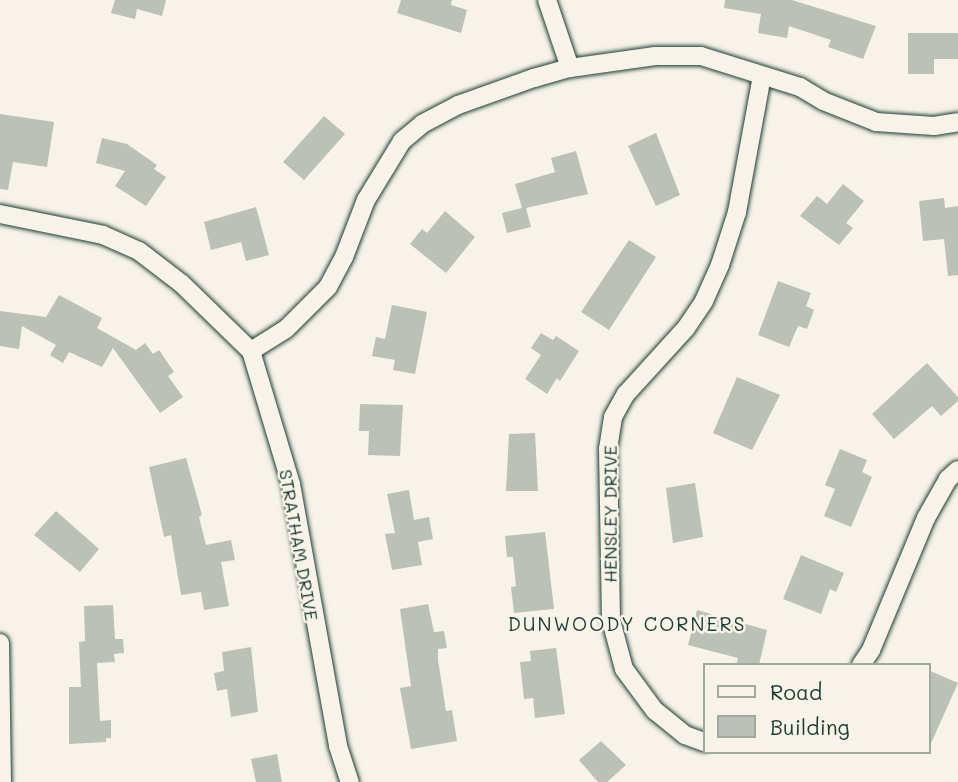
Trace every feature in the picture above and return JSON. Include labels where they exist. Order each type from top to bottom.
[{"type":"street","points":[[547,0],[570,68]]},
{"type":"street","points":[[251,351],[286,329],[328,287],[344,257],[366,200],[402,141],[422,124],[458,105],[570,68],[655,56],[701,55],[800,86],[823,101],[876,122],[934,126],[958,122]]},
{"type":"street","name":"HENSLEY DRIVE","points":[[702,741],[685,736],[655,711],[624,669],[611,620],[608,449],[613,417],[626,394],[686,328],[704,301],[720,265],[737,212],[762,76]]},
{"type":"street","name":"STRATHAM DRIVE","points":[[0,214],[103,235],[139,251],[182,284],[251,351],[291,484],[335,733],[350,782]]},
{"type":"street","points":[[862,663],[871,650],[926,518],[948,479],[958,470]]},
{"type":"street","points":[[0,643],[2,782]]},
{"type":"building","points":[[115,0],[166,0],[162,16],[137,9],[135,19],[111,13]]},
{"type":"building","points":[[401,0],[452,0],[451,5],[467,10],[461,33],[397,13]]},
{"type":"building","points":[[725,0],[792,0],[876,26],[863,59],[828,47],[831,40],[789,26],[787,38],[758,33],[761,14],[724,8]]},
{"type":"building","points":[[908,33],[958,33],[958,59],[934,59],[934,74],[908,74]]},
{"type":"building","points":[[0,114],[54,122],[47,167],[13,162],[8,190],[0,189]]},
{"type":"building","points":[[324,116],[345,134],[304,180],[283,162]]},
{"type":"building","points":[[656,133],[680,195],[656,206],[628,146]]},
{"type":"building","points":[[102,138],[127,144],[157,165],[154,169],[166,177],[146,206],[115,186],[125,171],[96,163]]},
{"type":"building","points":[[576,151],[588,194],[526,208],[531,227],[507,233],[502,213],[522,208],[515,184],[555,172],[551,158]]},
{"type":"building","points":[[843,184],[864,201],[846,223],[853,228],[839,245],[800,216],[817,196],[827,204]]},
{"type":"building","points":[[944,198],[945,208],[958,206],[958,275],[948,276],[944,239],[923,241],[919,201]]},
{"type":"building","points":[[256,207],[269,255],[246,261],[241,242],[211,250],[204,222]]},
{"type":"building","points":[[445,211],[475,237],[446,273],[410,244],[422,229],[427,233]]},
{"type":"building","points":[[629,240],[656,257],[609,330],[581,312]]},
{"type":"building","points":[[778,281],[811,293],[806,306],[814,310],[807,329],[798,326],[789,347],[758,335]]},
{"type":"building","points":[[59,295],[102,318],[97,328],[136,350],[145,343],[153,354],[159,350],[174,372],[168,376],[183,397],[160,413],[113,348],[102,367],[69,352],[63,363],[50,355],[56,345],[22,326],[19,349],[0,346],[0,311],[46,317]]},
{"type":"building","points":[[392,305],[427,312],[415,374],[393,370],[395,360],[372,356],[376,337],[385,339]]},
{"type":"building","points":[[541,333],[553,340],[556,336],[579,351],[560,381],[557,378],[547,394],[525,379],[541,355],[531,348]]},
{"type":"building","points":[[927,363],[958,397],[958,401],[941,416],[932,406],[894,439],[872,414]]},
{"type":"building","points":[[737,377],[780,395],[752,450],[713,433]]},
{"type":"building","points":[[360,404],[403,405],[400,456],[368,455],[369,431],[359,431]]},
{"type":"building","points":[[535,433],[538,491],[506,491],[509,434]]},
{"type":"building","points":[[840,449],[867,460],[862,472],[872,477],[851,527],[824,516],[835,489],[825,485]]},
{"type":"building","points":[[186,458],[202,515],[199,517],[206,545],[231,540],[235,560],[221,562],[229,606],[204,610],[201,592],[181,595],[171,535],[164,537],[149,467]]},
{"type":"building","points":[[695,483],[703,537],[673,543],[666,488]]},
{"type":"building","points":[[409,490],[414,520],[429,517],[433,539],[418,542],[422,565],[392,570],[385,534],[395,533],[387,494]]},
{"type":"building","points":[[56,511],[99,549],[80,572],[34,535]]},
{"type":"building","points":[[545,532],[554,609],[514,613],[511,587],[516,586],[513,557],[507,557],[505,536]]},
{"type":"building","points":[[801,555],[844,573],[836,592],[830,589],[821,614],[783,599]]},
{"type":"building","points":[[428,604],[434,632],[444,631],[447,648],[438,649],[438,660],[446,711],[452,710],[457,741],[411,749],[400,688],[411,686],[400,609]]},
{"type":"building","points":[[113,605],[115,639],[123,639],[124,653],[114,654],[115,662],[97,663],[100,721],[111,720],[111,738],[106,738],[106,742],[69,744],[69,687],[81,687],[79,642],[85,641],[84,606]]},
{"type":"building","points":[[697,610],[767,630],[759,663],[737,663],[738,658],[688,645]]},
{"type":"building","points":[[251,647],[258,712],[231,717],[227,689],[217,691],[214,673],[224,671],[222,652]]},
{"type":"building","points":[[556,648],[565,714],[535,718],[533,698],[524,699],[520,662],[531,661],[530,651]]},
{"type":"building","points":[[930,671],[958,683],[930,746]]},
{"type":"building","points":[[601,741],[626,765],[607,782],[598,782],[579,760]]},
{"type":"building","points":[[277,754],[282,782],[256,782],[251,759]]},
{"type":"district","name":"DUNWOODY CORNERS","points":[[627,624]]}]
